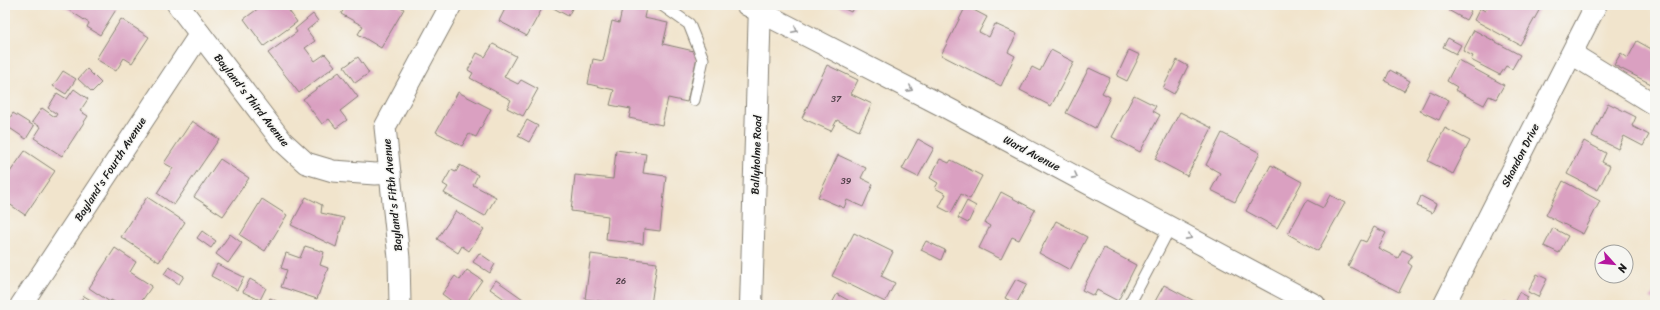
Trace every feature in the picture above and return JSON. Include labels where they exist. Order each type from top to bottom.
[{"type":"main road","name":"Ballyholme Road","points":[[751,305],[756,7]]},
{"type":"street","name":"Bayland's Third Avenue","points":[[178,5],[282,141],[306,163],[333,171],[375,174],[390,173]]},
{"type":"street","name":"Bayland's Fifth Avenue","points":[[400,305],[399,258],[385,127],[451,5]]},
{"type":"street","name":"Shandon Drive","points":[[1444,305],[1596,5]]},
{"type":"street","name":"Ward Avenue","points":[[756,7],[1315,305]]},
{"type":"street","name":"Bayland's Fourth Avenue","points":[[21,305],[200,34]]},
{"type":"street","points":[[1572,54],[1655,105]]},
{"type":"lane","points":[[662,5],[689,24],[703,59],[694,100]]},
{"type":"lane","points":[[1129,305],[1170,227]]},
{"type":"building","points":[[61,5],[119,5],[100,35],[87,27],[89,23]]},
{"type":"building","points":[[263,5],[285,5],[297,22],[264,46],[244,19]]},
{"type":"building","points":[[346,5],[397,5],[404,9],[381,48],[358,34],[363,26],[341,14]]},
{"type":"building","points":[[507,5],[544,5],[527,36],[499,21]]},
{"type":"building","points":[[548,5],[574,5],[568,16]]},
{"type":"building","points":[[623,5],[634,5],[646,8],[644,18],[668,23],[663,44],[698,52],[687,102],[668,98],[662,125],[629,118],[631,109],[610,105],[614,90],[588,84],[593,59],[603,61],[612,21],[619,23]]},
{"type":"building","points":[[837,5],[855,5],[851,12]]},
{"type":"building","points":[[1451,5],[1459,5],[1471,11],[1466,20],[1448,10]]},
{"type":"building","points":[[1488,5],[1542,5],[1520,45],[1474,20],[1480,8],[1485,11]]},
{"type":"building","points":[[966,6],[987,17],[979,32],[989,37],[995,24],[1017,34],[1008,52],[1015,56],[1001,86],[941,55]]},
{"type":"building","points":[[313,14],[318,21],[307,30],[315,41],[305,48],[315,61],[325,54],[335,66],[299,93],[268,53],[297,32],[295,29]]},
{"type":"building","points":[[121,19],[149,37],[132,63],[124,58],[116,71],[96,59]]},
{"type":"building","points":[[1474,30],[1520,55],[1512,69],[1506,66],[1500,75],[1471,60],[1473,56],[1463,51]]},
{"type":"building","points":[[1448,38],[1461,45],[1456,54],[1443,47]]},
{"type":"building","points":[[1637,41],[1655,51],[1655,86],[1614,65],[1621,53],[1628,58]]},
{"type":"building","points":[[493,44],[516,56],[504,77],[518,84],[521,80],[538,89],[523,116],[507,108],[511,100],[470,78],[473,73],[468,70],[477,53],[485,57]]},
{"type":"building","points":[[1051,50],[1074,62],[1051,106],[1020,90],[1032,67],[1040,71]]},
{"type":"building","points":[[1129,50],[1140,55],[1127,81],[1117,76]]},
{"type":"building","points":[[358,57],[369,73],[355,83],[344,67]]},
{"type":"building","points":[[1177,60],[1188,66],[1174,94],[1163,88]]},
{"type":"building","points":[[1458,60],[1504,85],[1496,99],[1489,96],[1484,105],[1455,90],[1457,87],[1447,81]]},
{"type":"building","points":[[827,65],[858,80],[851,94],[872,104],[859,131],[837,120],[831,131],[802,118]]},
{"type":"building","points":[[1089,68],[1110,78],[1102,93],[1110,97],[1095,128],[1066,113]]},
{"type":"building","points":[[87,69],[101,83],[92,92],[78,79]]},
{"type":"building","points":[[1390,70],[1410,81],[1404,91],[1385,81]]},
{"type":"building","points":[[63,71],[76,79],[66,94],[53,86]]},
{"type":"building","points":[[339,72],[358,97],[340,111],[347,120],[336,128],[329,119],[322,124],[303,99]]},
{"type":"building","points":[[74,89],[88,99],[80,111],[88,116],[62,156],[34,138],[41,127],[32,122],[42,108],[55,117],[57,114],[48,108],[57,93],[67,99]]},
{"type":"building","points":[[1430,91],[1449,100],[1439,120],[1420,111]]},
{"type":"building","points":[[458,92],[491,109],[476,137],[469,134],[462,146],[436,132]]},
{"type":"building","points":[[1134,95],[1156,106],[1153,111],[1160,115],[1140,152],[1112,137]]},
{"type":"building","points":[[1608,103],[1636,117],[1632,126],[1649,135],[1643,146],[1624,136],[1618,149],[1592,136]]},
{"type":"building","points":[[1180,112],[1212,128],[1187,176],[1155,159]]},
{"type":"building","points":[[13,113],[34,126],[26,139],[8,127],[5,131],[5,126]]},
{"type":"building","points":[[527,120],[538,126],[529,142],[518,136]]},
{"type":"building","points":[[192,121],[219,139],[174,205],[157,193],[173,168],[164,163]]},
{"type":"building","points":[[1445,128],[1470,141],[1453,174],[1428,161]]},
{"type":"building","points":[[1222,133],[1260,153],[1235,202],[1211,190],[1220,173],[1206,165]]},
{"type":"building","points":[[918,139],[934,148],[918,177],[902,169]]},
{"type":"building","points":[[1584,141],[1606,153],[1602,162],[1610,166],[1598,190],[1567,174]]},
{"type":"building","points":[[616,150],[646,154],[643,173],[666,176],[660,231],[644,229],[643,244],[606,240],[608,216],[571,211],[575,175],[613,179]]},
{"type":"building","points":[[25,151],[55,171],[25,215],[5,201],[5,172],[7,170],[10,172]]},
{"type":"building","points":[[838,155],[866,168],[861,178],[873,184],[863,207],[847,200],[844,208],[818,197]]},
{"type":"building","points":[[220,159],[249,178],[223,216],[194,197]]},
{"type":"building","points":[[940,159],[949,163],[951,160],[982,176],[970,199],[961,194],[951,213],[939,207],[946,194],[935,188],[938,183],[930,178]]},
{"type":"building","points":[[460,165],[478,175],[473,185],[496,197],[485,216],[444,193],[448,187],[443,184],[451,170],[456,172]]},
{"type":"building","points":[[1271,165],[1302,182],[1277,228],[1246,211]]},
{"type":"building","points":[[1563,181],[1600,201],[1583,234],[1546,215]]},
{"type":"building","points":[[1001,192],[1035,210],[1019,240],[1012,237],[1001,259],[979,248],[990,226],[985,223]]},
{"type":"building","points":[[1330,195],[1345,203],[1318,251],[1288,234],[1307,200],[1323,208]]},
{"type":"building","points":[[1421,196],[1436,204],[1432,213],[1417,206]]},
{"type":"building","points":[[147,197],[185,222],[159,262],[121,237]]},
{"type":"building","points":[[306,197],[322,205],[321,213],[344,218],[336,247],[291,225]]},
{"type":"building","points":[[262,199],[287,215],[265,251],[240,235]]},
{"type":"building","points":[[967,201],[976,206],[968,223],[958,218]]},
{"type":"building","points":[[456,211],[484,229],[469,251],[462,246],[458,253],[437,239]]},
{"type":"building","points":[[1056,221],[1087,237],[1070,270],[1039,253]]},
{"type":"building","points":[[1374,227],[1386,233],[1378,248],[1398,258],[1402,250],[1412,255],[1408,263],[1412,266],[1399,292],[1348,266],[1361,240],[1366,242]]},
{"type":"building","points":[[1553,228],[1568,236],[1559,253],[1544,246]]},
{"type":"building","points":[[202,231],[216,241],[211,248],[197,238]]},
{"type":"building","points":[[854,233],[893,252],[881,276],[895,283],[885,302],[832,276]]},
{"type":"building","points":[[230,234],[242,243],[228,263],[216,254]]},
{"type":"building","points":[[926,241],[945,250],[941,260],[921,250]]},
{"type":"building","points":[[305,246],[324,252],[320,265],[328,268],[317,299],[281,287],[287,270],[281,268],[286,253],[300,258]]},
{"type":"building","points":[[115,248],[136,262],[130,272],[152,286],[139,305],[134,305],[128,301],[125,305],[120,305],[111,300],[110,302],[89,288]]},
{"type":"building","points":[[1104,248],[1136,265],[1118,301],[1097,290],[1094,296],[1082,290]]},
{"type":"building","points":[[479,253],[495,264],[490,273],[473,262]]},
{"type":"building","points":[[591,254],[657,263],[651,305],[627,305],[585,299]]},
{"type":"building","points":[[217,264],[244,277],[237,290],[211,276]]},
{"type":"building","points":[[169,267],[184,276],[179,284],[164,274]]},
{"type":"building","points":[[467,270],[482,280],[465,305],[457,305],[442,294],[455,276],[460,280]]},
{"type":"building","points":[[1537,274],[1547,279],[1538,297],[1528,292]]},
{"type":"building","points":[[250,279],[266,288],[260,300],[243,292]]},
{"type":"building","points":[[1016,279],[1027,284],[1016,304],[1005,298]]},
{"type":"building","points":[[496,280],[523,299],[519,305],[513,305],[490,289]]},
{"type":"building","points":[[1164,285],[1198,303],[1197,305],[1153,305]]},
{"type":"building","points":[[1655,290],[1655,300],[1650,298]]},
{"type":"building","points":[[1519,292],[1528,297],[1524,305],[1513,305]]},
{"type":"building","points":[[837,294],[857,305],[831,305]]},
{"type":"building","points":[[84,296],[99,305],[78,305]]},
{"type":"building","points":[[270,298],[284,305],[266,305]]},
{"type":"building","points":[[1502,300],[1510,305],[1499,305]]}]
